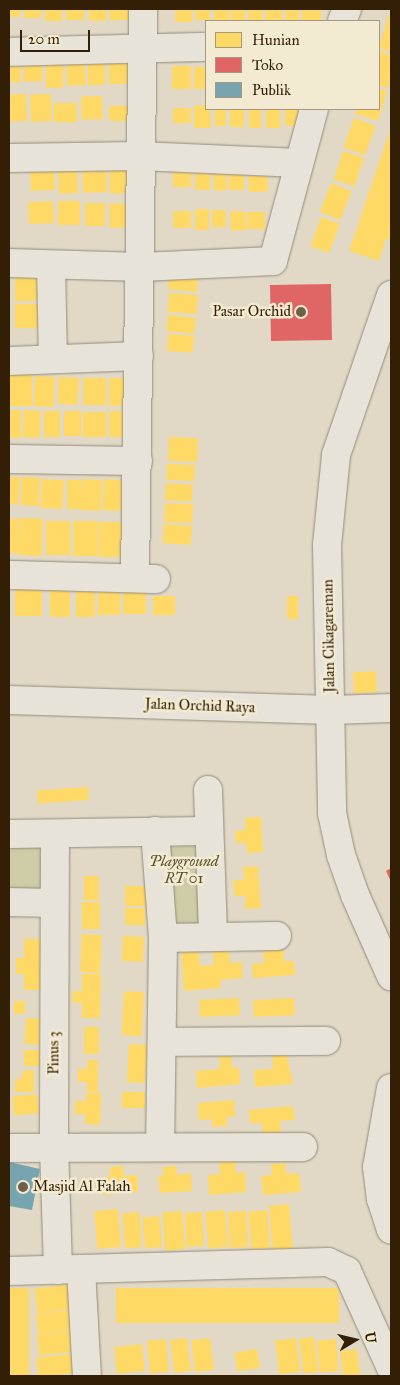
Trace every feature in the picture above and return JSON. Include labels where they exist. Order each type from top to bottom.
[{"type":"street","points":[[9,575],[145,577],[138,461],[141,267],[139,156],[143,9]]},
{"type":"street","points":[[9,52],[205,47]]},
{"type":"street","points":[[9,263],[141,267],[273,261],[314,110]]},
{"type":"street","points":[[9,158],[139,156],[298,163]]},
{"type":"street","points":[[51,265],[52,358]]},
{"type":"street","name":"Jalan Cikagareman","points":[[391,295],[336,455],[331,486],[328,545],[332,813],[341,854],[354,895],[391,976]]},
{"type":"street","points":[[10,361],[139,356]]},
{"type":"street","points":[[9,459],[138,461]]},
{"type":"street","name":"Jalan Orchid Raya","points":[[9,700],[331,710],[391,708]]},
{"type":"street","points":[[208,790],[213,936]]},
{"type":"street","points":[[155,831],[163,938],[160,1146]]},
{"type":"street","points":[[9,834],[55,835],[208,831]]},
{"type":"street","name":"Pinus 3","points":[[55,835],[54,1147],[69,1270],[87,1376]]},
{"type":"street","points":[[9,902],[54,903]]},
{"type":"street","points":[[163,938],[277,936]]},
{"type":"street","points":[[163,1042],[326,1041]]},
{"type":"street","points":[[391,1088],[380,1139],[378,1167],[381,1199],[391,1229]]},
{"type":"street","points":[[9,1148],[160,1146],[303,1148]]},
{"type":"street","points":[[9,1271],[328,1262],[336,1264],[347,1271],[391,1368]]},
{"type":"green space","points":[[9,842],[47,842],[47,895],[9,895]]},
{"type":"green space","name":"Playground RT 01","points":[[201,845],[207,924],[170,926],[164,848]]},
{"type":"building: Hunian","points":[[9,9],[20,9],[20,17],[9,17]]},
{"type":"building: Hunian","points":[[24,9],[41,9],[41,18],[24,18]]},
{"type":"building: Hunian","points":[[45,9],[62,9],[62,21],[45,21]]},
{"type":"building: Hunian","points":[[66,9],[84,9],[84,20],[66,20]]},
{"type":"building: Hunian","points":[[89,9],[106,9],[106,21],[89,21]]},
{"type":"building: Hunian","points":[[109,9],[132,9],[132,20],[109,20]]},
{"type":"building: Hunian","points":[[175,9],[192,9],[192,22],[175,22]]},
{"type":"building: Hunian","points":[[195,9],[210,9],[210,20],[195,20]]},
{"type":"building: Hunian","points":[[214,9],[229,9],[229,20],[214,20]]},
{"type":"building: Hunian","points":[[231,9],[245,9],[245,20],[231,20]]},
{"type":"building: Hunian","points":[[248,9],[262,9],[262,20],[248,20]]},
{"type":"building: Hunian","points":[[265,9],[282,9],[282,20],[265,20]]},
{"type":"building: Hunian","points":[[285,9],[299,9],[299,20],[285,20]]},
{"type":"building: Hunian","points":[[302,9],[321,9],[321,20],[302,20]]},
{"type":"building: Hunian","points":[[388,16],[391,17],[391,52],[380,48]]},
{"type":"building: Hunian","points":[[380,51],[391,55],[389,88],[380,85]]},
{"type":"building: Hunian","points":[[9,57],[20,57],[21,82],[10,82]]},
{"type":"building: Hunian","points":[[42,57],[43,81],[24,82],[23,58]]},
{"type":"building: Hunian","points":[[109,58],[130,58],[130,84],[109,84]]},
{"type":"building: Hunian","points":[[46,59],[63,59],[63,88],[46,88]]},
{"type":"building: Hunian","points":[[88,59],[105,59],[105,85],[88,85]]},
{"type":"building: Hunian","points":[[85,61],[86,85],[67,86],[66,62]]},
{"type":"building: Hunian","points":[[172,66],[191,66],[191,89],[172,89]]},
{"type":"building: Hunian","points":[[194,67],[205,67],[205,89],[194,89]]},
{"type":"building: Hunian","points":[[380,88],[387,91],[378,121],[355,114],[357,110],[380,110]]},
{"type":"building: Hunian","points":[[26,94],[27,121],[10,122],[9,95]]},
{"type":"building: Hunian","points":[[51,94],[52,121],[31,122],[30,95]]},
{"type":"building: Hunian","points":[[102,96],[103,119],[82,120],[81,97]]},
{"type":"building: Hunian","points":[[54,103],[77,103],[77,122],[54,122]]},
{"type":"building: Hunian","points":[[205,105],[205,110],[210,110],[211,128],[194,128],[194,106]]},
{"type":"building: Hunian","points":[[109,106],[130,106],[130,121],[109,121]]},
{"type":"building: Hunian","points":[[173,108],[191,108],[191,123],[173,123]]},
{"type":"building: Hunian","points":[[215,110],[226,110],[226,126],[215,126]]},
{"type":"building: Hunian","points":[[230,110],[244,110],[244,127],[230,127]]},
{"type":"building: Hunian","points":[[249,110],[261,110],[261,128],[249,128]]},
{"type":"building: Hunian","points":[[266,110],[280,110],[280,128],[266,128]]},
{"type":"building: Hunian","points":[[285,110],[302,110],[302,126],[285,126]]},
{"type":"building: Hunian","points":[[354,118],[376,126],[365,155],[343,147]]},
{"type":"building: Hunian","points":[[391,127],[391,240],[386,238],[379,261],[349,251]]},
{"type":"building: Hunian","points":[[343,151],[364,158],[355,186],[334,180]]},
{"type":"building: Hunian","points":[[131,163],[132,193],[110,194],[109,164]]},
{"type":"building: Hunian","points":[[77,164],[78,193],[59,194],[58,165]]},
{"type":"building: Hunian","points":[[106,165],[107,192],[83,193],[82,166]]},
{"type":"building: Hunian","points":[[54,166],[55,190],[31,191],[30,167]]},
{"type":"building: Hunian","points":[[173,170],[191,170],[191,187],[173,187]]},
{"type":"building: Hunian","points":[[226,170],[227,190],[214,191],[213,171]]},
{"type":"building: Hunian","points":[[195,172],[210,172],[210,190],[195,190]]},
{"type":"building: Hunian","points":[[229,172],[244,172],[244,190],[229,190]]},
{"type":"building: Hunian","points":[[267,175],[268,191],[249,192],[248,176]]},
{"type":"building: Hunian","points":[[331,183],[352,191],[340,220],[320,212]]},
{"type":"building: Hunian","points":[[53,201],[54,223],[29,224],[28,202]]},
{"type":"building: Hunian","points":[[58,201],[80,201],[80,225],[58,225]]},
{"type":"building: Hunian","points":[[85,203],[105,203],[105,226],[85,226]]},
{"type":"building: Hunian","points":[[130,203],[131,227],[110,228],[109,204]]},
{"type":"building: Hunian","points":[[195,209],[209,209],[209,230],[195,230]]},
{"type":"building: Hunian","points":[[212,210],[226,210],[226,227],[212,227]]},
{"type":"building: Hunian","points":[[173,211],[191,211],[191,228],[173,228]]},
{"type":"building: Hunian","points":[[245,211],[246,230],[231,231],[230,212]]},
{"type":"building: Hunian","points":[[247,212],[265,212],[265,229],[247,229]]},
{"type":"building: Hunian","points":[[321,217],[340,224],[329,253],[310,246]]},
{"type":"building: Hunian","points":[[170,268],[199,271],[197,292],[168,289]]},
{"type":"building: Hunian","points":[[15,274],[40,274],[40,301],[15,301]]},
{"type":"building: Hunian","points":[[169,293],[198,295],[197,314],[168,312]]},
{"type":"building: Hunian","points":[[15,304],[40,304],[40,328],[15,328]]},
{"type":"building: Hunian","points":[[168,315],[196,318],[194,334],[166,331]]},
{"type":"building: Hunian","points":[[168,334],[194,336],[193,353],[167,351]]},
{"type":"building: Hunian","points":[[9,374],[32,374],[32,406],[9,406]]},
{"type":"building: Hunian","points":[[35,376],[55,377],[53,407],[33,406]]},
{"type":"building: Hunian","points":[[59,377],[79,378],[78,405],[58,404]]},
{"type":"building: Hunian","points":[[83,378],[106,378],[106,405],[83,405]]},
{"type":"building: Hunian","points":[[109,378],[128,378],[128,406],[109,406]]},
{"type":"building: Hunian","points":[[9,410],[21,410],[21,438],[9,438]]},
{"type":"building: Hunian","points":[[24,410],[41,411],[40,438],[23,437]]},
{"type":"building: Hunian","points":[[44,411],[60,411],[60,437],[44,437]]},
{"type":"building: Hunian","points":[[64,411],[81,411],[81,436],[64,436]]},
{"type":"building: Hunian","points":[[109,411],[127,411],[127,437],[109,437]]},
{"type":"building: Hunian","points":[[83,412],[106,412],[106,437],[83,437]]},
{"type":"building: Hunian","points":[[169,437],[198,438],[197,462],[168,461]]},
{"type":"building: Hunian","points":[[167,464],[195,465],[194,481],[166,480]]},
{"type":"building: Hunian","points":[[9,477],[20,477],[18,504],[9,504]]},
{"type":"building: Hunian","points":[[22,477],[40,478],[39,506],[21,505]]},
{"type":"building: Hunian","points":[[42,479],[64,480],[62,509],[40,508]]},
{"type":"building: Hunian","points":[[82,479],[102,480],[100,511],[80,510]]},
{"type":"building: Hunian","points":[[104,479],[126,480],[124,511],[102,510]]},
{"type":"building: Hunian","points":[[67,480],[81,480],[81,509],[67,509]]},
{"type":"building: Hunian","points":[[166,483],[193,485],[192,502],[165,500]]},
{"type":"building: Hunian","points":[[165,503],[193,504],[192,523],[164,522]]},
{"type":"building: Hunian","points":[[19,518],[43,519],[42,556],[18,555]]},
{"type":"building: Hunian","points":[[9,519],[18,519],[18,553],[9,553]]},
{"type":"building: Hunian","points":[[46,521],[70,521],[70,555],[46,555]]},
{"type":"building: Hunian","points":[[73,521],[98,521],[98,556],[73,556]]},
{"type":"building: Hunian","points":[[99,522],[125,522],[125,557],[99,557]]},
{"type":"building: Hunian","points":[[164,524],[192,526],[191,545],[163,543]]},
{"type":"building: Hunian","points":[[15,580],[42,580],[42,616],[15,616]]},
{"type":"building: Hunian","points":[[50,580],[70,580],[70,617],[50,617]]},
{"type":"building: Hunian","points":[[76,580],[95,580],[95,617],[76,617]]},
{"type":"building: Hunian","points":[[98,580],[120,580],[120,615],[98,615]]},
{"type":"building: Hunian","points":[[123,581],[146,581],[146,614],[123,614]]},
{"type":"building: Hunian","points":[[153,596],[175,596],[175,615],[153,615]]},
{"type":"building: Hunian","points":[[287,596],[298,596],[298,619],[287,619]]},
{"type":"building: Hunian","points":[[376,671],[377,692],[354,693],[353,672]]},
{"type":"building: Hunian","points":[[88,787],[89,800],[38,804],[37,791]]},
{"type":"building: Hunian","points":[[261,817],[263,852],[247,853],[246,843],[236,843],[235,831],[245,830],[245,818]]},
{"type":"building: Hunian","points":[[258,866],[261,908],[245,909],[245,895],[235,897],[233,881],[244,880],[243,867]]},
{"type":"building: Hunian","points":[[84,876],[99,876],[99,900],[84,900]]},
{"type":"building: Hunian","points":[[125,886],[147,886],[147,906],[125,906]]},
{"type":"building: Hunian","points":[[82,902],[100,902],[100,929],[82,929]]},
{"type":"building: Hunian","points":[[125,908],[145,908],[145,925],[125,925]]},
{"type":"building: Hunian","points":[[82,934],[102,935],[100,973],[80,972]]},
{"type":"building: Hunian","points":[[123,936],[144,937],[143,962],[122,961]]},
{"type":"building: Hunian","points":[[24,939],[41,939],[41,990],[24,990],[24,974],[16,974],[16,958],[24,958]]},
{"type":"building: Hunian","points":[[228,943],[230,963],[242,962],[243,978],[220,980],[221,988],[184,991],[181,950],[198,948],[200,966],[214,965],[212,944]]},
{"type":"building: Hunian","points":[[283,946],[284,961],[294,961],[295,975],[253,978],[252,964],[264,963],[263,947]]},
{"type":"building: Hunian","points":[[82,974],[101,974],[100,1018],[82,1018],[82,1003],[72,1002],[73,991],[82,991]]},
{"type":"building: Hunian","points":[[124,991],[144,992],[142,1036],[122,1035]]},
{"type":"building: Hunian","points":[[239,998],[240,1015],[200,1017],[199,1000]]},
{"type":"building: Hunian","points":[[294,998],[295,1015],[254,1017],[253,1000]]},
{"type":"building: Hunian","points":[[14,1001],[25,1001],[26,1013],[14,1014]]},
{"type":"building: Hunian","points":[[26,1018],[45,1019],[44,1045],[25,1044]]},
{"type":"building: Hunian","points":[[84,1027],[99,1027],[99,1054],[84,1054]]},
{"type":"building: Hunian","points":[[129,1044],[147,1045],[145,1083],[127,1082]]},
{"type":"building: Hunian","points":[[24,1050],[42,1050],[42,1066],[24,1066]]},
{"type":"building: Hunian","points":[[286,1051],[293,1084],[255,1087],[254,1070],[273,1069],[272,1052]]},
{"type":"building: Hunian","points":[[231,1055],[232,1068],[239,1067],[240,1084],[197,1088],[196,1071],[220,1069],[219,1056]]},
{"type":"building: Hunian","points":[[87,1060],[98,1060],[98,1092],[87,1092],[87,1082],[78,1082],[78,1069],[87,1069]]},
{"type":"building: Hunian","points":[[34,1070],[34,1092],[15,1092],[15,1079],[22,1079],[22,1071]]},
{"type":"building: Hunian","points":[[122,1092],[145,1092],[145,1108],[122,1108]]},
{"type":"building: Hunian","points":[[86,1093],[101,1093],[100,1125],[85,1124],[85,1114],[75,1114],[75,1101],[86,1101]]},
{"type":"building: Hunian","points":[[37,1094],[39,1113],[14,1116],[12,1097]]},
{"type":"building: Hunian","points":[[234,1100],[235,1117],[226,1117],[227,1126],[212,1127],[212,1119],[199,1120],[198,1103]]},
{"type":"building: Hunian","points":[[293,1106],[295,1120],[280,1121],[281,1134],[263,1135],[262,1123],[250,1123],[249,1110]]},
{"type":"building: Hunian","points":[[235,1161],[236,1173],[245,1172],[246,1192],[209,1195],[208,1175],[220,1174],[219,1162]]},
{"type":"building: Hunian","points":[[285,1163],[286,1174],[299,1173],[301,1192],[263,1195],[261,1176],[272,1175],[271,1164]]},
{"type":"building: Hunian","points":[[123,1166],[124,1176],[137,1175],[138,1192],[103,1195],[102,1178],[110,1177],[110,1167]]},
{"type":"building: Hunian","points":[[176,1166],[177,1175],[191,1173],[192,1191],[160,1193],[158,1176],[163,1176],[163,1167]]},
{"type":"building: Hunian","points":[[289,1204],[293,1254],[273,1256],[269,1206]]},
{"type":"building: Hunian","points":[[118,1209],[121,1247],[97,1249],[94,1211]]},
{"type":"building: Hunian","points":[[225,1210],[228,1247],[208,1249],[205,1212]]},
{"type":"building: Hunian","points":[[267,1210],[270,1248],[251,1250],[248,1212]]},
{"type":"building: Hunian","points":[[182,1211],[185,1249],[165,1251],[162,1213]]},
{"type":"building: Hunian","points":[[246,1211],[248,1247],[230,1248],[228,1212]]},
{"type":"building: Hunian","points":[[139,1212],[142,1247],[125,1248],[122,1213]]},
{"type":"building: Hunian","points":[[202,1212],[204,1246],[187,1247],[185,1213]]},
{"type":"building: Hunian","points":[[159,1216],[162,1247],[145,1249],[142,1218]]},
{"type":"building: Hunian","points":[[72,1284],[75,1309],[37,1313],[34,1289]]},
{"type":"building: Hunian","points":[[9,1288],[29,1288],[29,1376],[9,1376]]},
{"type":"building: Hunian","points":[[116,1288],[339,1288],[339,1323],[116,1323]]},
{"type":"building: Hunian","points":[[74,1310],[76,1330],[38,1334],[36,1314]]},
{"type":"building: Hunian","points":[[74,1331],[76,1352],[39,1355],[37,1334]]},
{"type":"building: Hunian","points":[[314,1337],[318,1372],[303,1374],[299,1339]]},
{"type":"building: Hunian","points":[[187,1338],[191,1371],[174,1373],[170,1340]]},
{"type":"building: Hunian","points":[[210,1338],[214,1370],[195,1372],[191,1340]]},
{"type":"building: Hunian","points":[[296,1338],[300,1372],[279,1374],[275,1341]]},
{"type":"building: Hunian","points":[[166,1339],[169,1372],[150,1374],[147,1341]]},
{"type":"building: Hunian","points":[[336,1339],[339,1371],[320,1373],[317,1341]]},
{"type":"building: Hunian","points":[[142,1344],[145,1371],[117,1374],[114,1347]]},
{"type":"building: Hunian","points":[[257,1349],[260,1368],[237,1371],[234,1353]]},
{"type":"building: Hunian","points":[[357,1349],[360,1375],[343,1376],[340,1351]]},
{"type":"building: Hunian","points":[[73,1354],[75,1373],[38,1376],[36,1358]]},
{"type":"building: Toko","name":"Pasar Orchid","points":[[331,284],[332,340],[271,341],[270,285]]},
{"type":"building: Toko","points":[[391,868],[391,882],[386,871]]},
{"type":"building: Publik","name":"Masjid Al Falah","points":[[9,1162],[40,1169],[32,1210],[9,1206]]},
{"type":"place","name":"Pasar Orchid","points":[[301,312]]},
{"type":"place","name":"Masjid Al Falah","points":[[23,1187]]}]
